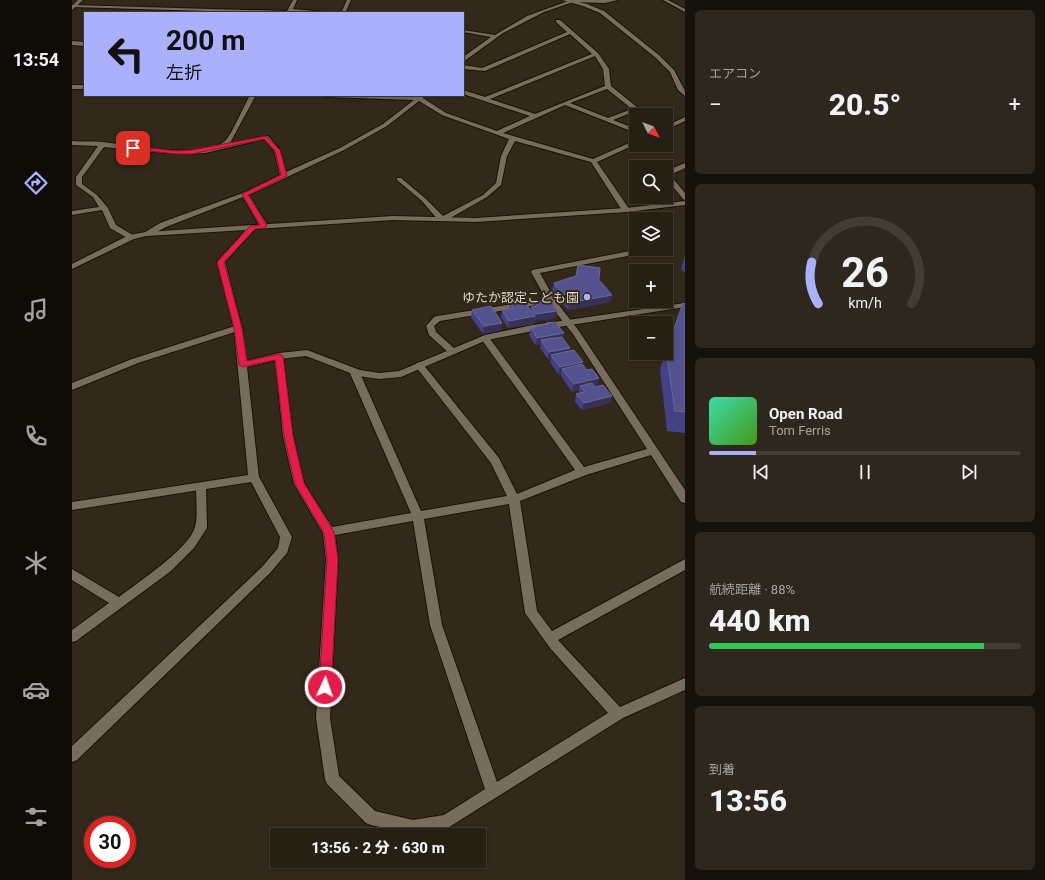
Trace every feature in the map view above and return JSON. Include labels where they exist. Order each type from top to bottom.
[{"type":"street","points":[[73,7],[82,0]]},
{"type":"street","points":[[289,11],[295,0]]},
{"type":"street","points":[[344,12],[349,0]]},
{"type":"street","points":[[564,0],[602,12],[658,57],[672,71],[681,90],[685,94]]},
{"type":"street","points":[[464,59],[494,36],[539,12],[572,2],[609,2],[616,0]]},
{"type":"street","points":[[665,0],[685,11]]},
{"type":"street","points":[[674,5],[685,4]]},
{"type":"street","points":[[73,7],[311,12]]},
{"type":"street","points":[[558,21],[596,54],[606,69],[608,86],[636,109],[608,120]]},
{"type":"street","points":[[464,31],[494,36]]},
{"type":"street","points":[[464,66],[483,70],[571,32]]},
{"type":"street","points":[[72,44],[84,44]]},
{"type":"street","points":[[486,100],[596,54]]},
{"type":"street","points":[[497,133],[608,86]]},
{"type":"street","points":[[72,87],[84,88]]},
{"type":"street","points":[[464,92],[535,116]]},
{"type":"street","points":[[224,146],[229,141],[252,96]]},
{"type":"street","points":[[146,234],[163,225],[245,194],[342,149],[385,126],[421,96],[444,114],[497,133],[593,161],[629,145]]},
{"type":"street","points":[[565,103],[629,128]]},
{"type":"street","points":[[673,125],[685,119]]},
{"type":"street","points":[[72,143],[103,144],[176,153],[192,152],[266,137],[277,150],[284,176]]},
{"type":"street","points":[[442,219],[485,196],[498,184],[504,156],[513,138]]},
{"type":"street","points":[[103,144],[79,177],[79,185],[96,196],[113,226],[132,237]]},
{"type":"street","points":[[593,161],[626,210]]},
{"type":"street","points":[[685,165],[666,174],[685,198]]},
{"type":"street","points":[[399,179],[424,200],[442,219]]},
{"type":"street","points":[[245,194],[264,226]]},
{"type":"street","points":[[72,267],[132,237],[146,234],[393,218],[476,220],[626,210],[685,203]]},
{"type":"street","points":[[72,213],[104,208]]},
{"type":"street","points":[[72,755],[266,570],[283,550],[286,537],[254,478],[238,328],[221,262],[253,227]]},
{"type":"street","points":[[629,253],[535,272],[551,301],[576,333],[685,499]]},
{"type":"street","points":[[452,351],[432,333],[430,326],[437,319],[551,301]]},
{"type":"street","points":[[243,365],[279,356],[307,353],[354,371],[379,376],[401,374],[485,338],[533,328],[568,324],[685,305]]},
{"type":"street","points":[[72,387],[135,360],[238,328]]},
{"type":"street","points":[[485,338],[582,472]]},
{"type":"street","points":[[279,356],[288,436],[299,484],[329,532],[332,560],[323,718],[332,779],[371,818],[413,827],[446,822],[618,714],[685,684]]},
{"type":"street","points":[[419,365],[495,461],[514,500],[531,613],[550,638],[618,714]]},
{"type":"street","points":[[354,371],[418,517],[436,625],[494,791]]},
{"type":"street","points":[[329,532],[514,500],[582,472],[654,450]]},
{"type":"street","points":[[72,506],[254,478]]},
{"type":"street","points":[[72,637],[167,568],[190,545],[201,528],[201,487]]},
{"type":"street","points":[[550,638],[685,564]]},
{"type":"street","points":[[72,574],[119,603]]},
{"type":"building","points":[[578,265],[600,268],[599,280],[612,295],[569,303],[554,283],[576,276]]},
{"type":"building","points":[[550,300],[557,311],[536,314],[531,307],[538,306],[534,302]]},
{"type":"building","points":[[524,301],[535,316],[509,321],[502,310],[513,308],[510,304]]},
{"type":"building","points":[[683,303],[685,304],[685,412],[675,411],[667,360],[673,360],[673,331]]},
{"type":"building","points":[[491,306],[502,323],[484,326],[472,310]]},
{"type":"building","points":[[555,322],[564,333],[537,338],[531,328],[548,324],[546,323]]},
{"type":"building","points":[[562,337],[570,348],[549,352],[541,340]]},
{"type":"building","points":[[574,350],[583,362],[560,367],[551,355]]},
{"type":"building","points":[[582,364],[587,370],[592,369],[599,378],[574,384],[562,369]]},
{"type":"building","points":[[592,383],[595,387],[603,385],[612,396],[584,403],[576,394],[585,392],[580,386]]},
{"type":"place","name":"ゆたか認定こども園","points":[[587,297]]},
{"type":"route","points":[[133,148],[176,153],[192,152],[266,137],[277,150],[284,176],[245,194],[264,226],[253,227],[221,262],[238,328],[243,365],[279,356],[288,436],[299,484],[329,532],[332,560],[325,687]]}]
